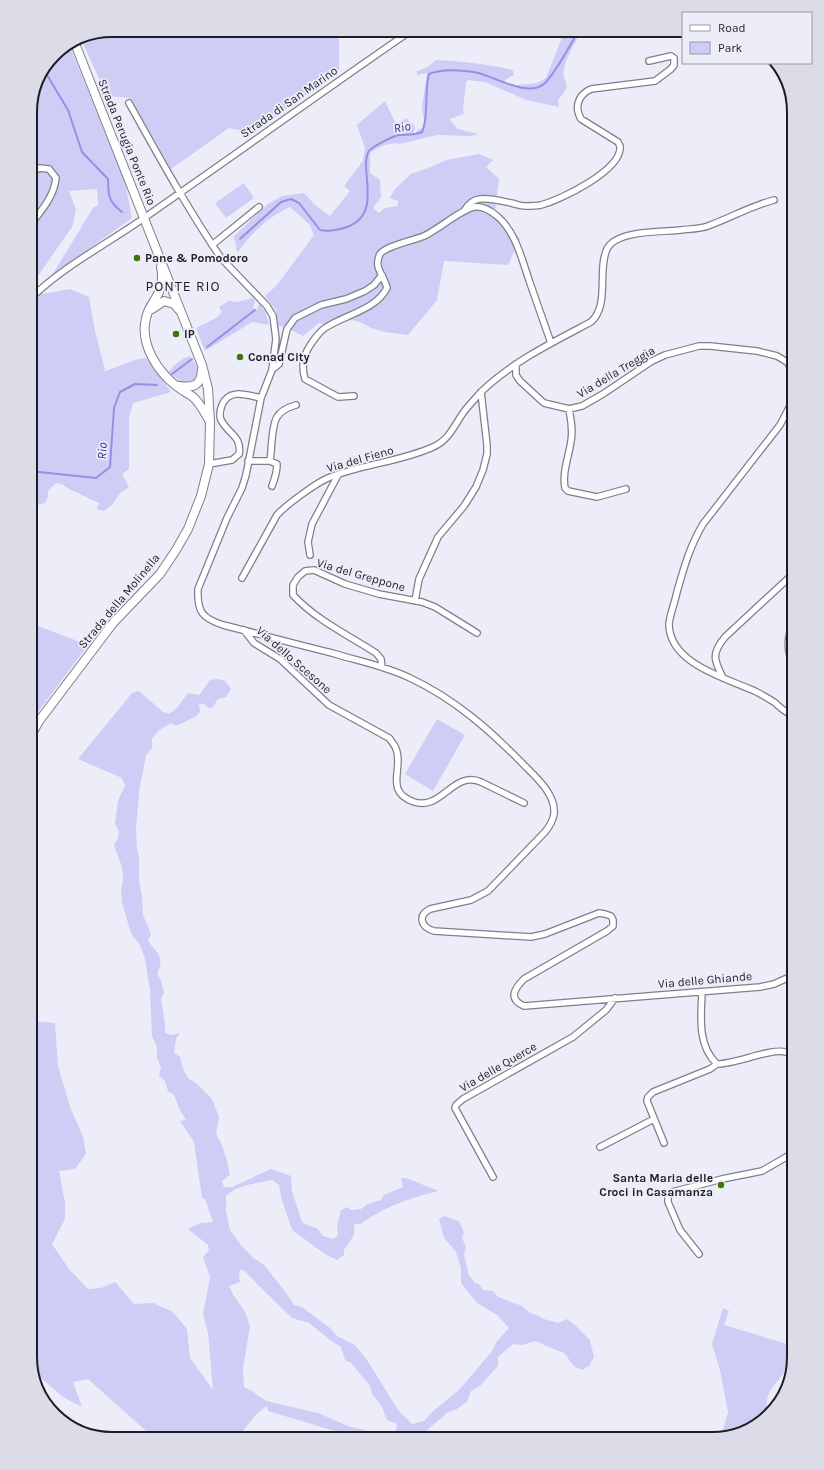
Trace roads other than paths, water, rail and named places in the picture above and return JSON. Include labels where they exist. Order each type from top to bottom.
[{"type":"main road","name":"Strada Perugia Ponte Rio","points":[[76,46],[202,365],[208,389],[210,422]]},
{"type":"main road","name":"Strada Perugia Ponte Rio","points":[[158,252],[162,274],[162,286],[148,312],[145,324],[146,345],[162,372],[176,386],[194,398],[210,422]]},
{"type":"main road","points":[[148,312],[164,301],[174,304],[182,313]]},
{"type":"main road","points":[[176,386],[189,388],[200,381],[202,376],[202,365]]},
{"type":"main road","points":[[194,398],[204,395],[208,389]]},
{"type":"main road","name":"Strada della Molinella","points":[[37,724],[113,623],[160,574],[176,550],[188,529],[201,496],[209,464],[210,422]]},
{"type":"street","name":"Strada di San Marino","points":[[37,292],[62,272],[144,219],[180,192],[402,37]]},
{"type":"street","points":[[464,211],[472,201],[479,199],[490,199],[523,206],[540,205],[589,183],[602,174],[618,158],[620,146],[618,142],[581,119],[578,113],[578,101],[586,91],[591,89],[655,81],[674,65],[674,58],[671,56],[649,61]]},
{"type":"street","name":"Strada Perugia Ponte Rio","points":[[129,103],[188,208],[212,245],[221,258],[267,306],[273,316],[276,339],[272,370],[261,398],[246,475],[242,488],[227,518],[198,589],[199,609],[204,616],[217,623],[382,667]]},
{"type":"street","points":[[37,169],[39,168],[49,169],[56,178],[56,187],[37,216]]},
{"type":"street","points":[[516,364],[591,322],[596,317],[602,293],[605,256],[610,243],[630,234],[707,226],[774,200]]},
{"type":"street","points":[[212,245],[259,207]]},
{"type":"street","points":[[354,396],[338,397],[305,379],[302,369],[304,353],[323,329],[337,320],[369,306],[385,293],[387,288],[386,281],[378,270],[377,263],[381,253],[386,249],[424,236],[464,211],[474,207],[486,209],[496,215],[504,223],[516,242],[552,343]]},
{"type":"street","points":[[272,370],[279,364],[287,329],[295,318],[321,305],[346,300],[365,291],[374,285],[382,276]]},
{"type":"street","name":"Via della Treggia","points":[[516,364],[516,375],[520,382],[544,403],[569,409],[582,406],[603,394],[652,361],[665,355],[699,346],[757,351],[778,356],[787,362]]},
{"type":"street","name":"Via del Fieno","points":[[242,578],[277,515],[284,508],[326,479],[338,474],[406,458],[435,446],[450,434],[463,412],[481,392],[516,364]]},
{"type":"street","points":[[415,601],[419,579],[438,537],[464,506],[476,487],[483,470],[487,454],[487,445],[481,392]]},
{"type":"street","points":[[209,464],[232,460],[239,454],[240,446],[237,439],[220,418],[220,410],[224,401],[230,395],[240,393],[261,398]]},
{"type":"street","points":[[270,461],[274,427],[277,417],[285,409],[296,405]]},
{"type":"street","points":[[569,409],[572,424],[571,440],[565,470],[565,488],[568,491],[597,497],[626,489]]},
{"type":"street","points":[[787,412],[780,425],[703,524],[694,540],[686,560],[669,624],[671,637],[678,649],[686,658],[723,678],[755,691],[774,702],[787,712]]},
{"type":"street","points":[[248,461],[270,461],[277,464],[276,477],[272,486]]},
{"type":"street","points":[[310,554],[308,542],[312,524],[338,474]]},
{"type":"street","name":"Via del Greppone","points":[[382,667],[381,659],[376,654],[315,615],[300,603],[293,595],[293,585],[298,577],[305,571],[314,570],[345,584],[379,594],[415,601],[435,607],[477,633]]},
{"type":"street","points":[[723,678],[715,662],[715,653],[720,644],[725,637],[787,579]]},
{"type":"street","name":"Via dello Scesone","points":[[244,630],[254,643],[280,659],[329,705],[389,738],[397,752],[396,784],[399,791],[406,798],[415,802],[428,802],[439,797],[462,780],[475,779],[524,803]]},
{"type":"street","name":"Via delle Ghiande","points":[[382,667],[411,679],[452,702],[476,720],[498,738],[538,780],[548,792],[554,806],[554,814],[551,823],[545,832],[488,891],[471,900],[430,909],[425,912],[422,917],[423,924],[427,929],[434,931],[531,937],[545,934],[600,913],[611,916],[613,920],[613,926],[607,932],[524,979],[514,991],[514,999],[518,1003],[524,1006],[760,987],[774,984],[787,978]]},
{"type":"street","points":[[702,992],[701,1028],[706,1050],[717,1064]]},
{"type":"street","name":"Via delle Querce","points":[[493,1177],[455,1108],[456,1105],[463,1099],[573,1036],[606,1010],[615,998]]},
{"type":"street","points":[[664,1143],[647,1101],[648,1097],[653,1092],[710,1069],[717,1064],[728,1064],[777,1051],[787,1052]]},
{"type":"street","points":[[600,1147],[654,1119]]},
{"type":"street","points":[[699,1254],[680,1230],[668,1202],[668,1196],[672,1192],[722,1179],[762,1171],[787,1157]]},
{"type":"waterway","name":"Rio","points":[[240,239],[281,202],[291,199],[299,203],[320,230],[337,230],[356,222],[366,209],[368,193],[366,158],[368,153],[374,147],[395,136],[422,132],[425,119],[429,74],[434,72],[457,70],[469,71],[519,87],[537,88],[549,79],[575,37]]},
{"type":"waterway","points":[[47,75],[68,110],[82,152],[108,179],[110,198],[114,205],[122,212]]},
{"type":"waterway","name":"Rio","points":[[207,347],[255,310]]},
{"type":"waterway","name":"Rio","points":[[172,374],[192,359]]},
{"type":"waterway","name":"Rio","points":[[37,472],[96,478],[110,467],[114,408],[120,392],[135,384],[157,385]]},
{"type":"place","name":"Pane & Pomodoro","points":[[137,258]]},
{"type":"place","name":"IP","points":[[176,334]]},
{"type":"place","name":"Conad City","points":[[240,357]]},
{"type":"place","name":"Santa Maria delle Croci in Casamanza","points":[[721,1185]]},
{"type":"district","name":"PONTE RIO","points":[[183,286]]}]
